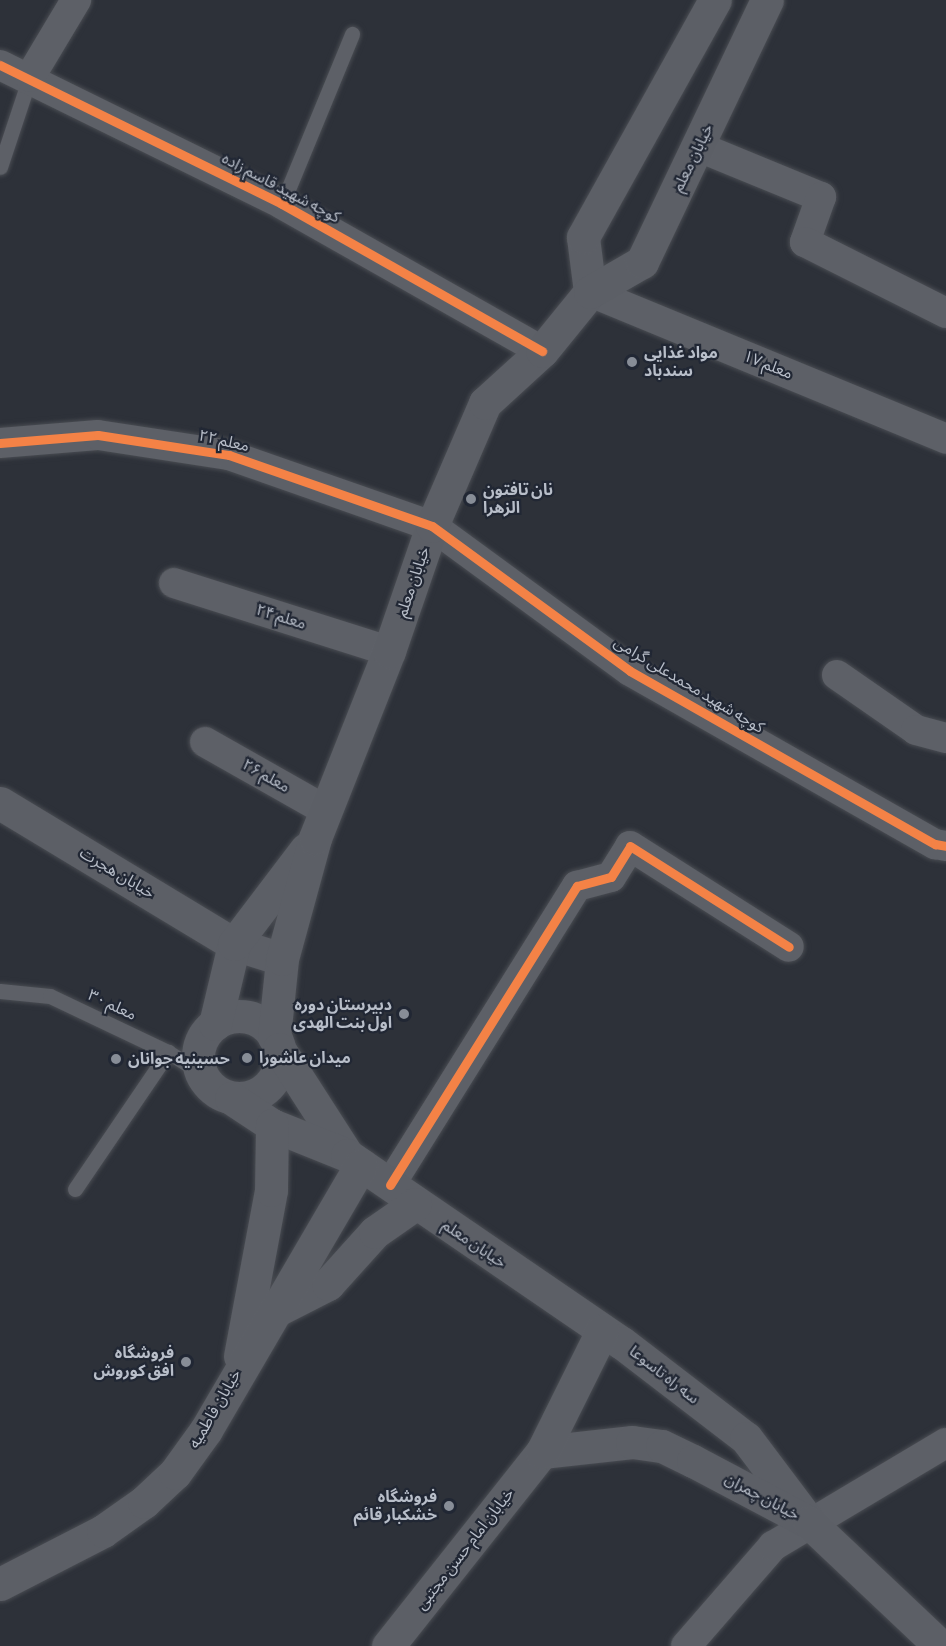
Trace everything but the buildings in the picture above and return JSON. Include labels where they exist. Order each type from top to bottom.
[{"type":"main road","points":[[590,292],[583,237],[715,0]]},
{"type":"main road","name":"خیابان معلم","points":[[354,1160],[277,1043],[282,959],[321,824],[389,651],[432,526],[485,403],[542,351],[590,292],[642,262],[768,0]]},
{"type":"main road","name":"خیابان هجرت","points":[[0,803],[234,944],[282,959]]},
{"type":"main road","name":"خیابان معلم","points":[[215,1024],[234,944],[321,824]]},
{"type":"main road","points":[[241,1016],[260,1023],[277,1043],[276,1075],[268,1086],[244,1098],[231,1098],[208,1085],[201,1073],[200,1046],[215,1024],[241,1016]]},
{"type":"main road","name":"خیابان معلم","points":[[231,1098],[272,1125],[354,1160],[602,1331]]},
{"type":"main road","points":[[238,1370],[271,1190],[272,1125]]},
{"type":"main road","name":"خیابان فاطمیه","points":[[0,1584],[102,1531],[144,1502],[175,1473],[206,1430],[238,1370],[279,1309],[354,1160]]},
{"type":"main road","points":[[279,1309],[328,1284],[375,1232],[402,1194]]},
{"type":"main road","points":[[542,1452],[602,1331]]},
{"type":"main road","name":"سه راه تاسوعا","points":[[602,1331],[747,1438],[810,1523]]},
{"type":"main road","name":"خیابان چمران","points":[[542,1452],[600,1443],[662,1446],[810,1523],[940,1646]]},
{"type":"main road","name":"خیابان امام حسن مجتبی","points":[[388,1646],[542,1452]]},
{"type":"street","points":[[30,77],[76,0]]},
{"type":"street","name":"کوچه شهید قاسم زاده","points":[[0,64],[282,204],[542,351]]},
{"type":"street","points":[[699,147],[821,197],[805,242],[946,313]]},
{"type":"street","name":"معلم ۱۷","points":[[590,292],[946,439]]},
{"type":"street","name":"معلم ۲۲","points":[[0,443],[98,435],[230,455],[432,526]]},
{"type":"street","name":"کوچه شهید محمدعلی گرامی","points":[[432,526],[630,671],[935,844],[946,846]]},
{"type":"street","name":"معلم ۲۴","points":[[174,583],[389,651]]},
{"type":"street","points":[[837,675],[916,730],[946,738]]},
{"type":"street","name":"معلم ۲۶","points":[[205,742],[321,824]]},
{"type":"street","points":[[402,1194],[577,886],[611,877],[630,846],[789,947]]},
{"type":"street","points":[[686,1646],[773,1546],[946,1443]]},
{"type":"lane","points":[[282,204],[352,34]]},
{"type":"lane","points":[[0,167],[30,77]]},
{"type":"lane","name":"معلم ۳۰","points":[[0,991],[50,996],[168,1052],[201,1073]]},
{"type":"lane","points":[[75,1189],[168,1052]]},
{"type":"cycle path","points":[[0,65],[282,204],[542,351]]},
{"type":"cycle path","points":[[0,443],[98,435],[229,455],[432,526],[630,671],[935,844],[946,846]]},
{"type":"cycle path","points":[[390,1185],[577,886],[611,877],[630,846],[789,947]]},
{"type":"place","name":"مواد غذایی سندباد","points":[[632,362]]},
{"type":"place","name":"نان تافتون الزهرا","points":[[471,499]]},
{"type":"place","name":"دبیرستان دوره اول بنت الهدی","points":[[404,1014]]},
{"type":"place","name":"میدان عاشورا","points":[[247,1058]]},
{"type":"place","name":"حسینیه جوانان","points":[[116,1059]]},
{"type":"place","name":"فروشگاه افق کوروش","points":[[186,1362]]},
{"type":"place","name":"فروشگاه خشکبار قائم","points":[[449,1506]]}]
